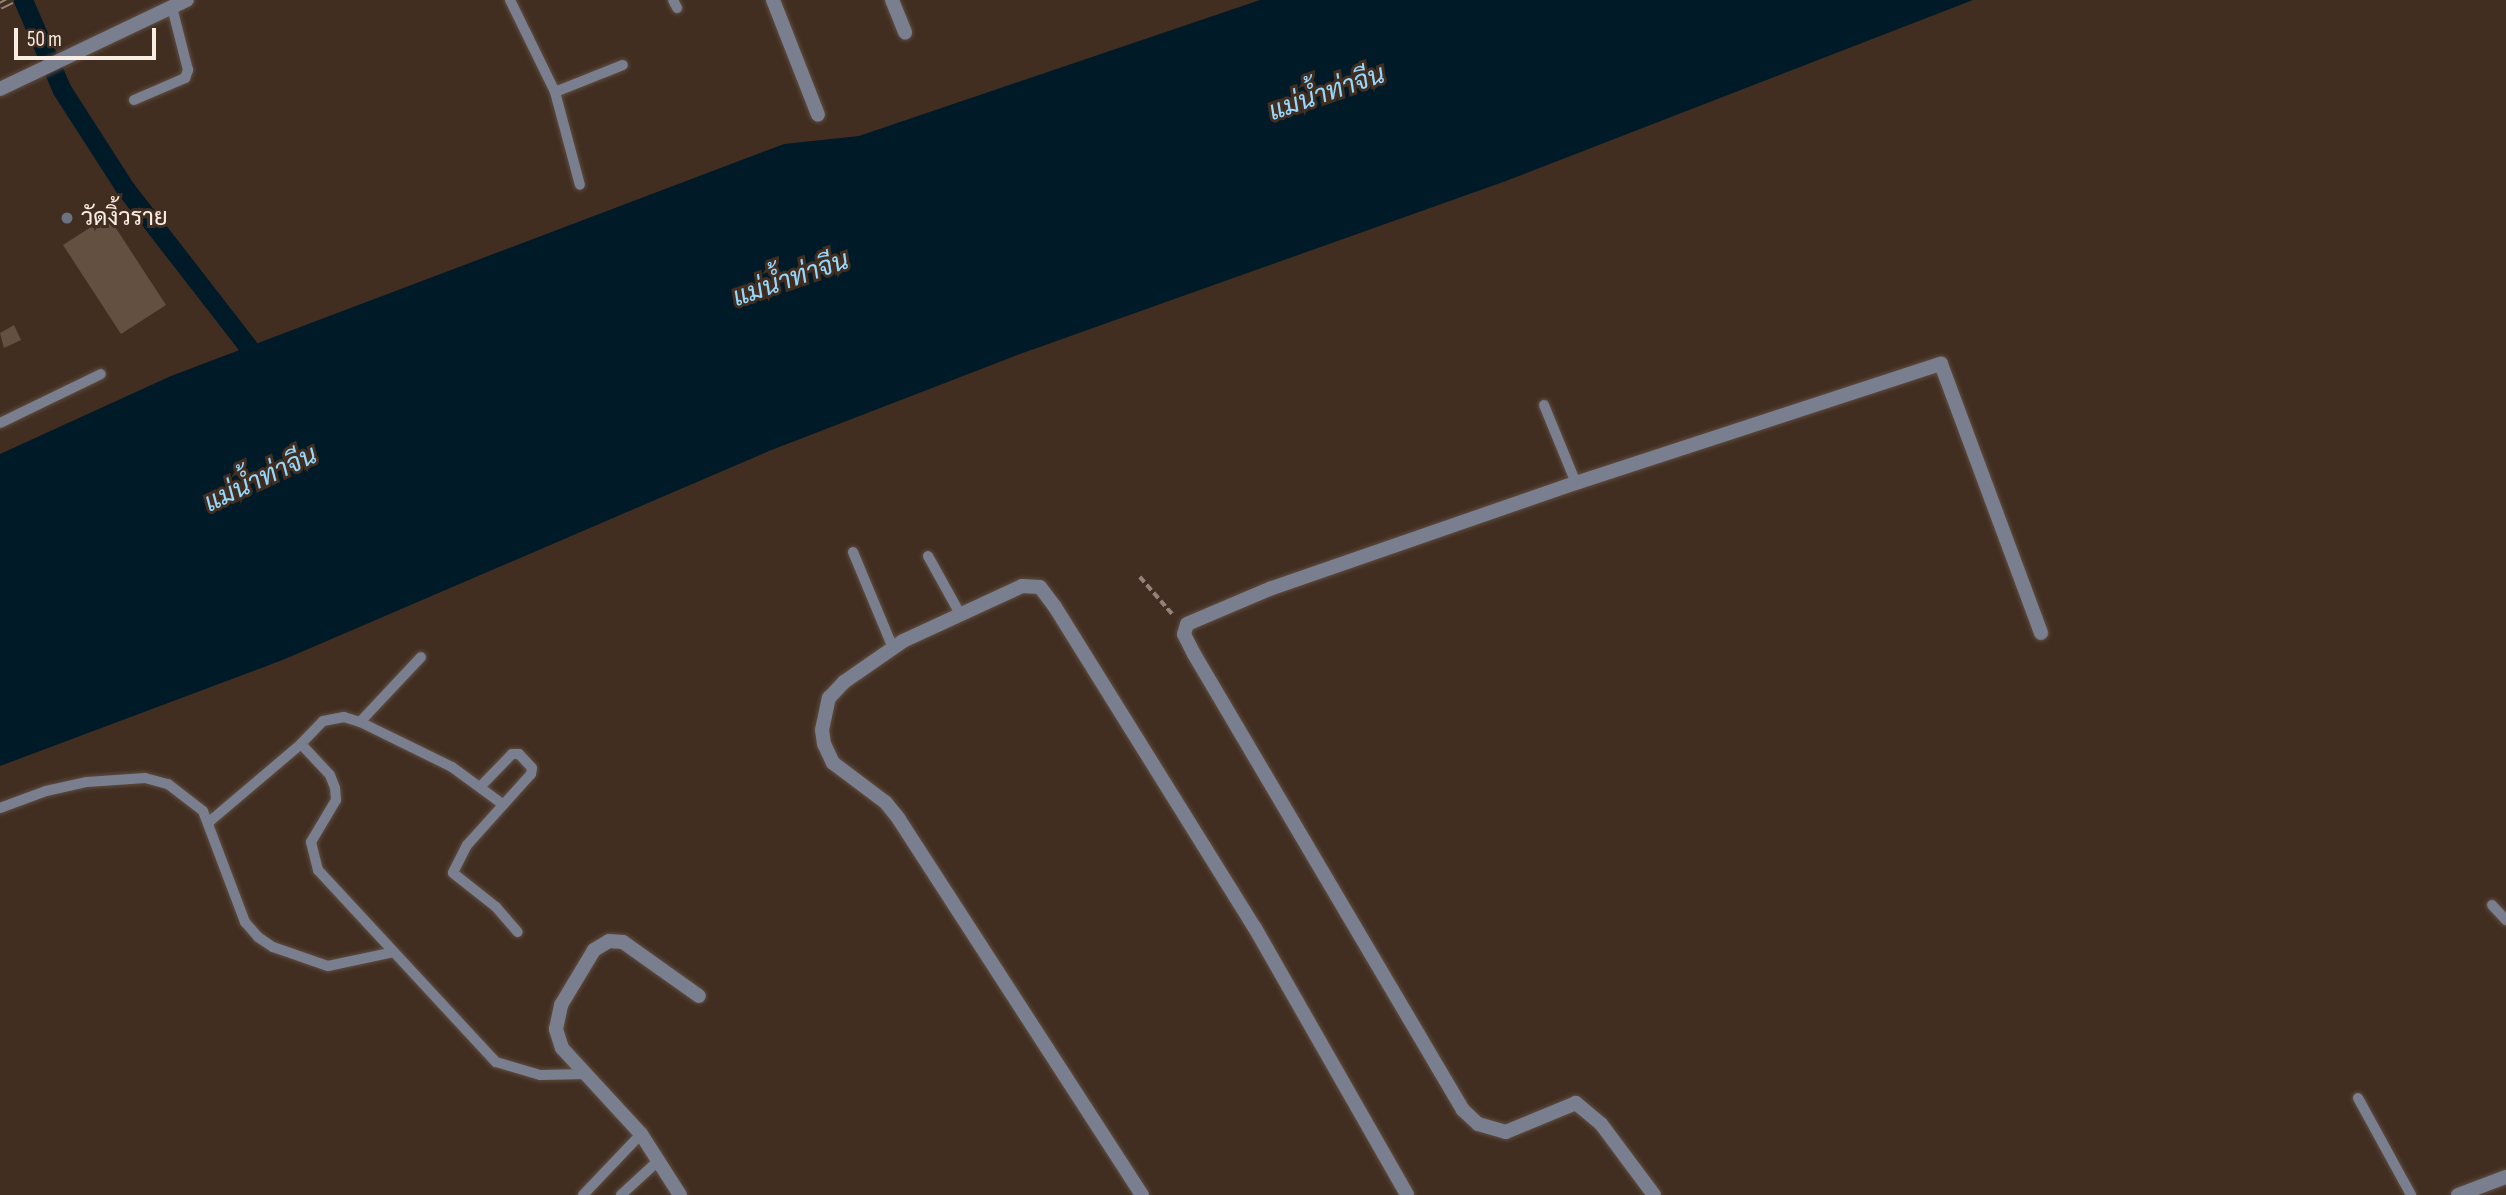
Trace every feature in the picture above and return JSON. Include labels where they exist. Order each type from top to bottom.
[{"type":"street","points":[[0,89],[187,0]]},
{"type":"street","points":[[773,0],[818,115]]},
{"type":"street","points":[[892,0],[905,33]]},
{"type":"street","points":[[1654,1195],[1601,1124],[1576,1103],[1506,1132],[1478,1124],[1464,1110],[1184,634],[1190,620],[1576,483],[1941,364],[2041,633]]},
{"type":"street","points":[[1142,1195],[899,819],[828,755],[821,730],[829,698],[898,644],[959,612],[1022,586],[1040,587],[1046,595],[1262,940],[1407,1195]]},
{"type":"street","points":[[680,1195],[641,1134],[562,1048],[556,1029],[561,1005],[594,950],[609,941],[623,942],[699,996]]},
{"type":"street","points":[[2458,1195],[2506,1177]]},
{"type":"lane","points":[[510,0],[555,92],[580,184]]},
{"type":"lane","points":[[134,100],[184,78],[188,70],[172,7]]},
{"type":"lane","points":[[555,92],[623,65]]},
{"type":"lane","points":[[0,423],[101,374]]},
{"type":"lane","points":[[1544,405],[1576,483]]},
{"type":"lane","points":[[853,552],[898,644]]},
{"type":"lane","points":[[928,556],[959,612]]},
{"type":"lane","points":[[360,722],[421,657]]},
{"type":"lane","points":[[209,822],[301,744],[323,721],[344,717],[435,757],[501,803]]},
{"type":"lane","points":[[301,744],[330,775],[335,788],[336,800],[311,842],[318,870],[496,1062],[540,1075],[588,1074]]},
{"type":"lane","points":[[480,787],[505,759],[519,754],[530,764],[531,774],[501,803],[467,845],[453,873],[496,907],[518,932]]},
{"type":"lane","points":[[0,808],[64,786],[145,778],[168,784],[191,798],[209,822],[241,912],[258,937],[273,947],[328,966],[394,952]]},
{"type":"lane","points":[[2492,905],[2506,920]]},
{"type":"lane","points":[[2358,1098],[2410,1195]]},
{"type":"lane","points":[[583,1195],[641,1134]]},
{"type":"lane","points":[[621,1195],[659,1160]]},
{"type":"path","points":[[1140,578],[1151,594],[1168,604],[1184,634]]},
{"type":"water","name":"แม่น้ำท่าจีน","points":[[1260,0],[1973,0],[1506,181],[1020,354],[769,451],[285,659],[0,766],[0,454],[171,376],[784,144],[859,136]]},
{"type":"building","points":[[108,216],[166,305],[121,334],[63,245]]},
{"type":"building","points":[[14,325],[21,340],[4,348],[0,333]]},
{"type":"waterway","points":[[23,0],[62,90],[125,188],[263,366]]},
{"type":"railway","points":[[0,6],[12,0]]},
{"type":"place","name":"วัดงิ้วราย","points":[[67,218]]}]
